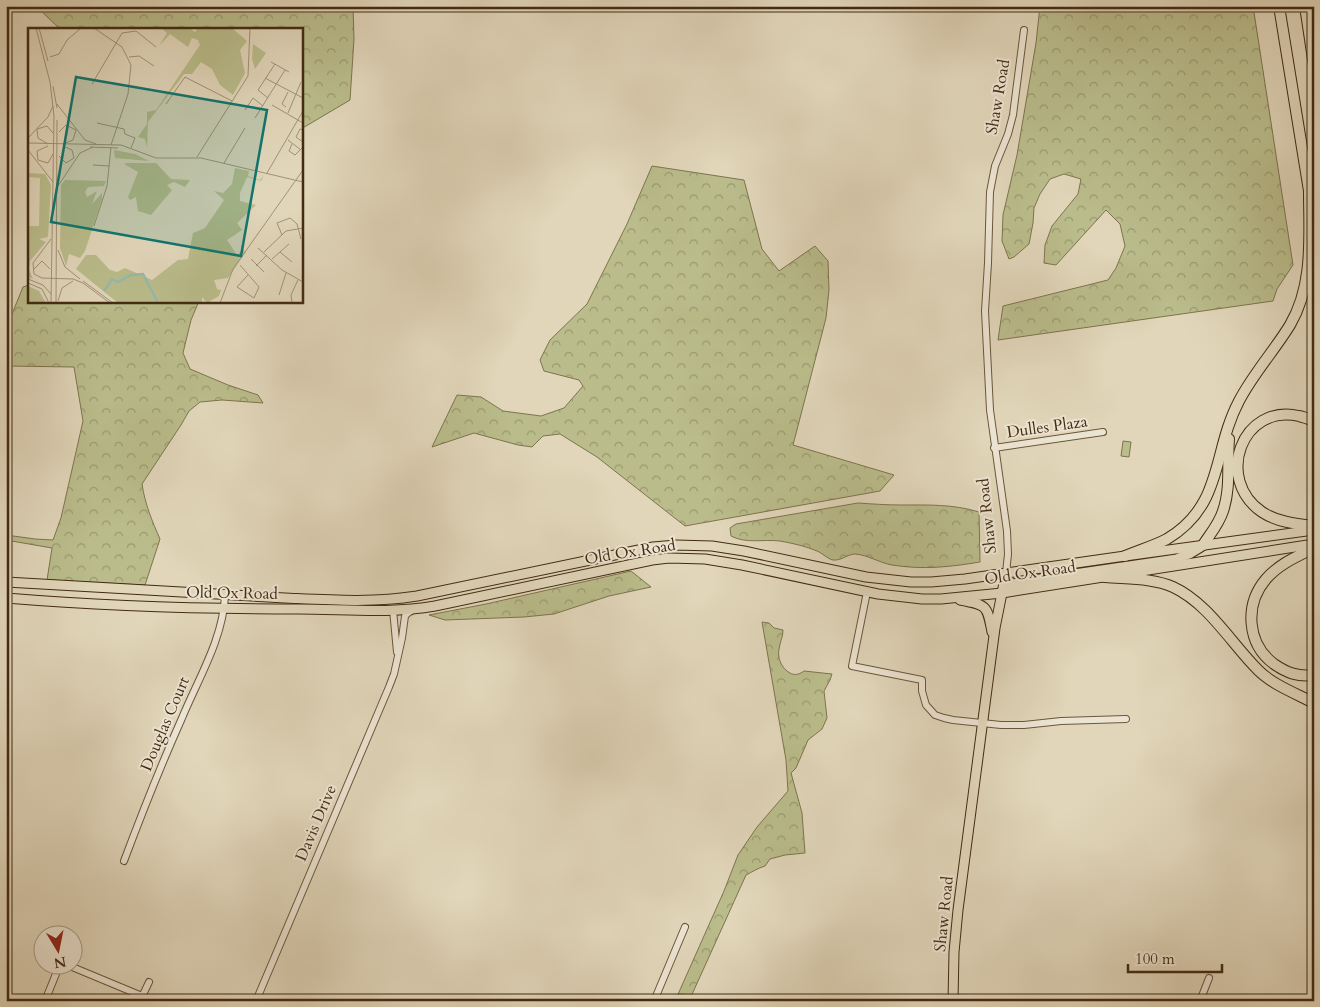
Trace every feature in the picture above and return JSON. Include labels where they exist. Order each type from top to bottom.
[{"type":"highway","points":[[1279,6],[1314,220]]},
{"type":"highway","points":[[1305,6],[1314,66]]},
{"type":"highway","points":[[1125,556],[1166,539],[1185,526],[1204,502],[1238,402],[1290,324],[1302,295],[1309,265],[1310,250],[1308,191]]},
{"type":"highway","points":[[1314,421],[1299,416],[1284,415],[1272,417],[1249,432],[1242,442],[1237,458],[1240,485],[1251,503],[1263,512],[1280,520],[1292,524],[1314,526]]},
{"type":"highway","points":[[1203,545],[1216,526],[1223,511],[1227,492],[1227,457],[1231,418]]},
{"type":"highway","points":[[1314,548],[1283,564],[1265,580],[1257,593],[1251,616],[1254,638],[1259,648],[1270,660],[1282,670],[1293,675],[1314,675]]},
{"type":"highway","points":[[1105,577],[1164,583],[1174,587],[1206,611],[1259,671],[1276,684],[1314,703]]},
{"type":"main road","name":"Old Ox Road","points":[[6,582],[225,596],[386,600],[410,597],[635,550],[676,544],[712,546],[744,551],[866,577],[911,582],[949,581],[1314,530]]},
{"type":"main road","name":"Old Ox Road","points":[[6,598],[225,609],[416,609],[670,558],[724,561],[867,592],[922,599],[947,598],[1002,593],[1314,544]]},
{"type":"main road","points":[[1002,593],[1006,588],[1022,582],[1177,559],[1203,545]]},
{"type":"main road","name":"Shaw Road","points":[[953,1001],[954,952],[958,910],[994,639],[1006,574]]},
{"type":"main road","points":[[393,610],[400,601],[410,597]]},
{"type":"main road","points":[[947,598],[983,606],[988,614],[994,639]]},
{"type":"street","name":"Shaw Road","points":[[1006,574],[1008,554],[1007,531],[990,410],[985,311],[990,233],[990,192],[996,166],[1013,115],[1024,30]]},
{"type":"street","name":"Dulles Plaza","points":[[994,448],[1102,432]]},
{"type":"street","points":[[867,592],[852,666],[922,680],[922,691],[926,705],[935,715],[953,720],[1002,725],[1126,719]]},
{"type":"street","name":"Douglas Court","points":[[124,861],[181,719],[217,636],[225,609],[225,596]]},
{"type":"street","name":"Davis Drive","points":[[256,1001],[389,687],[398,656],[405,616],[410,611],[416,609]]},
{"type":"street","name":"Davis Drive","points":[[393,610],[398,656]]},
{"type":"street","points":[[654,1001],[685,927]]},
{"type":"street","points":[[82,972],[141,998],[149,982]]},
{"type":"street","points":[[45,1001],[56,974]]},
{"type":"street","points":[[1200,1001],[1209,978]]},
{"type":"green space","points":[[36,6],[353,6],[354,39],[350,100],[302,128],[302,28],[59,28]]},
{"type":"green space","points":[[1040,6],[1253,6],[1293,265],[1277,289],[1273,301],[998,340],[1003,306],[1108,280],[1116,268],[1125,246],[1120,224],[1106,210],[1056,265],[1044,263],[1045,245],[1052,226],[1078,194],[1081,179],[1064,174],[1050,179],[1040,194],[1034,208],[1029,244],[1009,259],[1002,241],[1003,215],[1017,155],[1036,43]]},
{"type":"green space","points":[[652,166],[744,180],[762,249],[779,271],[815,246],[828,261],[829,290],[826,318],[793,445],[894,475],[880,491],[685,526],[597,457],[560,434],[543,436],[532,447],[474,433],[432,447],[457,395],[481,397],[503,411],[541,416],[564,408],[583,386],[579,380],[544,371],[540,360],[550,340],[587,304],[627,224]]},
{"type":"green space","points":[[28,285],[28,302],[199,302],[191,320],[183,353],[190,369],[258,395],[263,403],[222,400],[200,402],[189,411],[142,484],[149,512],[160,539],[145,585],[47,580],[52,548],[6,540],[6,535],[53,540],[61,518],[83,421],[74,367],[6,366],[6,311],[9,310],[12,314],[23,287]]},
{"type":"green space","points":[[1123,441],[1131,442],[1129,457],[1121,456]]},
{"type":"green space","points":[[858,503],[940,506],[979,512],[980,562],[926,568],[892,565],[855,554],[833,560],[813,549],[794,544],[780,541],[749,541],[731,536],[730,528],[736,524]]},
{"type":"green space","points":[[631,571],[651,587],[609,596],[554,614],[445,620],[429,615],[486,604]]},
{"type":"green space","points":[[762,622],[769,623],[774,628],[783,630],[779,659],[787,671],[794,674],[804,671],[832,674],[824,691],[827,718],[822,729],[808,740],[796,768],[791,773],[802,813],[805,853],[770,859],[765,866],[746,875],[689,1001],[675,1001],[738,855],[757,827],[788,791],[786,760]]}]
